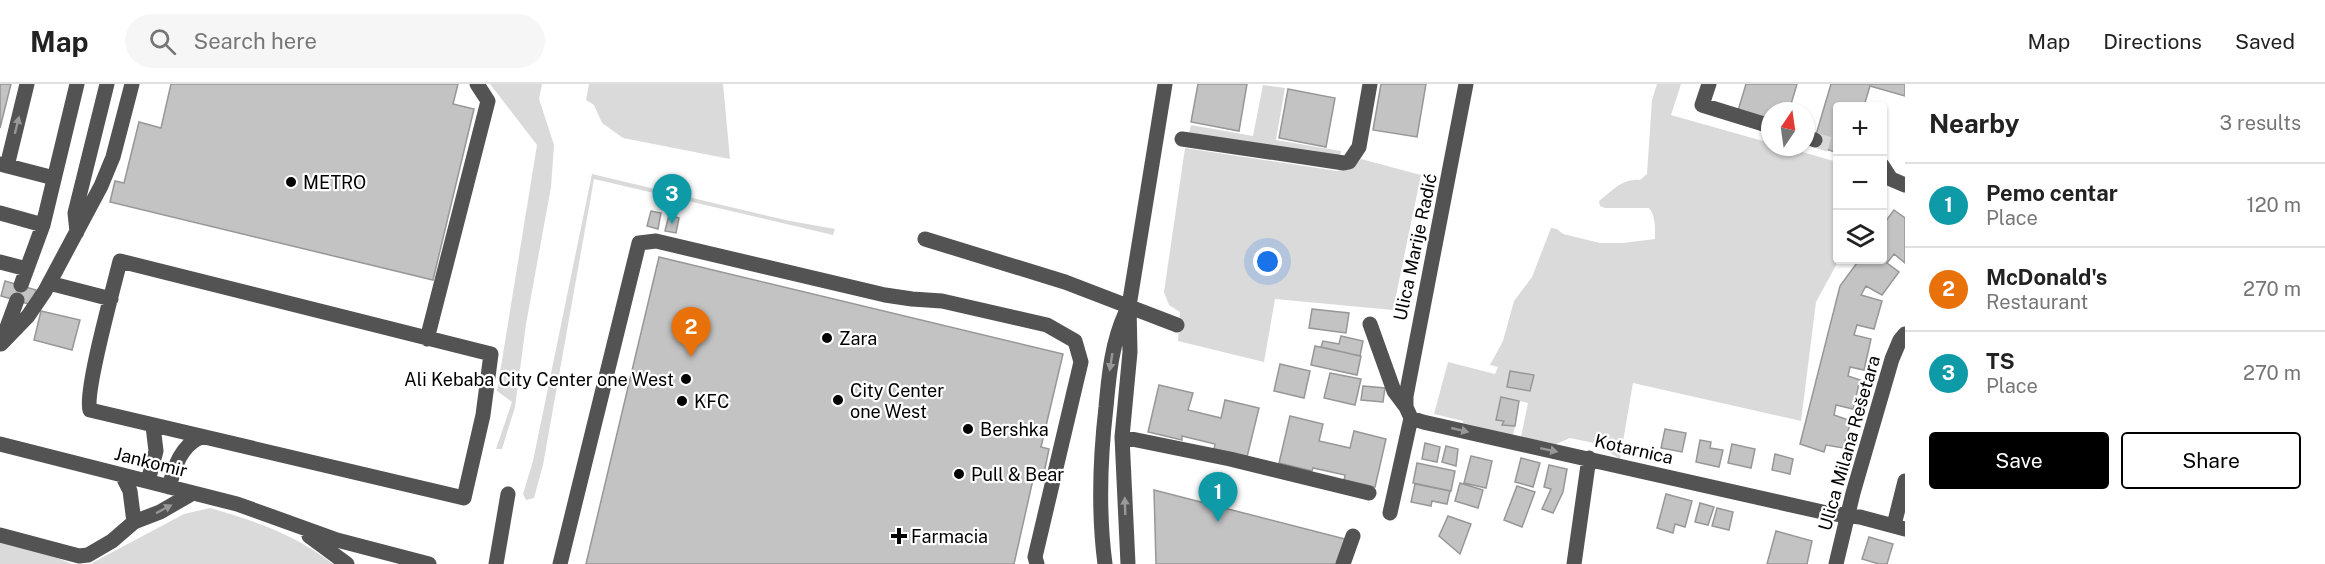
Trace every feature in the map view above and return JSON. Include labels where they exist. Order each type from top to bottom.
[{"type":"street","points":[[27,84],[4,165],[54,178]]},
{"type":"street","points":[[0,346],[43,225],[77,84]]},
{"type":"street","points":[[77,231],[75,213],[107,84]]},
{"type":"street","points":[[0,346],[28,316],[49,284],[101,186],[113,157],[132,84]]},
{"type":"street","points":[[427,339],[488,101],[477,84]]},
{"type":"street","points":[[1128,564],[1122,438],[1130,352],[1129,306],[1165,84]]},
{"type":"street","points":[[1182,138],[1348,162],[1359,147],[1370,84]]},
{"type":"street","name":"Ulica Marije Radić","points":[[1390,513],[1409,412],[1406,396],[1413,354],[1467,84]]},
{"type":"street","points":[[1708,84],[1702,105],[1761,123]]},
{"type":"street","points":[[1887,173],[1891,179],[1905,185]]},
{"type":"street","points":[[0,213],[43,225]]},
{"type":"street","points":[[925,239],[1065,282],[1177,325]]},
{"type":"street","points":[[560,564],[639,243],[656,241],[885,295],[942,301],[1047,325],[1075,341],[1081,362],[1035,557],[1037,564]]},
{"type":"street","points":[[120,261],[427,339],[491,354],[483,415],[464,498],[94,412],[88,407],[92,379],[120,261]]},
{"type":"street","points":[[0,262],[27,269]]},
{"type":"street","points":[[49,284],[111,299]]},
{"type":"street","points":[[1105,564],[1100,478],[1103,433],[1115,341],[1129,306]]},
{"type":"street","points":[[1370,324],[1394,391],[1409,412]]},
{"type":"street","name":"Ulica Milana Rešetara","points":[[1836,564],[1847,516],[1892,359],[1905,334]]},
{"type":"street","name":"Kotarnica","points":[[1409,412],[1423,422],[1827,513],[1900,527]]},
{"type":"street","points":[[148,481],[156,451],[153,426]]},
{"type":"street","points":[[169,487],[173,471],[187,445],[201,436]]},
{"type":"street","points":[[1122,438],[1230,459],[1369,493]]},
{"type":"street","name":"Jankomir","points":[[0,444],[237,504],[337,540],[429,564]]},
{"type":"street","points":[[1574,564],[1589,458]]},
{"type":"street","points":[[123,475],[130,491],[134,522]]},
{"type":"street","points":[[1900,527],[1905,481]]},
{"type":"street","points":[[0,535],[79,556],[88,555],[112,541],[134,522],[159,512],[193,493]]},
{"type":"street","points":[[496,564],[508,494]]},
{"type":"street","name":"Jankomir","points":[[291,524],[347,564]]},
{"type":"street","points":[[1343,564],[1353,536]]},
{"type":"shaded area","points":[[490,84],[542,84],[539,99],[554,145],[551,187],[526,324],[515,407],[502,449],[496,449],[512,402],[497,391],[537,145]]},
{"type":"shaded area","points":[[589,84],[723,84],[730,159],[623,138],[602,123],[594,105],[586,100]]},
{"type":"shaded area","points":[[1657,84],[1681,84],[1671,115],[1761,140],[1761,156],[1815,156],[1833,161],[1833,264],[1837,264],[1816,302],[1801,421],[1633,383],[1620,459],[1594,443],[1570,438],[1556,444],[1521,437],[1528,403],[1501,397],[1496,419],[1504,421],[1503,425],[1515,426],[1513,435],[1434,414],[1448,362],[1495,374],[1498,367],[1490,365],[1503,341],[1514,301],[1532,277],[1551,228],[1563,234],[1600,243],[1655,239],[1654,219],[1649,208],[1605,208],[1600,206],[1599,201],[1623,183],[1640,180],[1647,174],[1652,100]]},
{"type":"shaded area","points":[[1263,85],[1285,88],[1276,140],[1341,151],[1338,165],[1188,137],[1191,125],[1253,136]]},
{"type":"shaded area","points":[[1185,148],[1337,171],[1355,165],[1361,159],[1421,175],[1393,310],[1275,299],[1264,362],[1178,341],[1180,312],[1169,305],[1164,292]]},
{"type":"shaded area","points":[[592,174],[785,220],[835,229],[833,235],[594,179],[543,465],[534,498],[526,500],[523,494],[533,461]]},
{"type":"shaded area","points":[[210,508],[289,536],[333,564],[90,564],[184,514]]},
{"type":"shaded area","points":[[0,542],[50,555],[72,564],[0,564]]},
{"type":"building","points":[[0,84],[11,84],[0,128]]},
{"type":"building","name":"METRO","points":[[171,84],[458,84],[453,104],[474,109],[433,280],[110,202],[115,181],[124,183],[139,122],[161,128]]},
{"type":"building","points":[[1198,84],[1247,84],[1239,131],[1191,122]]},
{"type":"building","points":[[1381,84],[1426,84],[1417,137],[1373,130]]},
{"type":"building","points":[[1746,84],[1797,84],[1792,102],[1761,102],[1761,121],[1737,114]]},
{"type":"building","points":[[1831,84],[1905,84],[1905,96],[1870,86],[1865,102],[1833,102],[1833,151],[1815,146],[1815,138]]},
{"type":"building","points":[[1288,89],[1335,98],[1326,147],[1279,138]]},
{"type":"building","points":[[1894,210],[1905,218],[1905,263],[1894,254],[1887,263],[1887,219]]},
{"type":"building","points":[[651,211],[661,213],[658,229],[647,226]]},
{"type":"building","points":[[669,215],[679,218],[676,233],[665,231]]},
{"type":"building","name":"City Center one West","points":[[659,257],[1063,354],[1041,447],[1049,449],[1043,478],[1034,475],[1014,564],[586,564]]},
{"type":"building","points":[[1887,263],[1899,272],[1882,295],[1866,286],[1861,295],[1882,301],[1874,329],[1857,325],[1854,335],[1871,339],[1864,370],[1850,367],[1848,376],[1860,380],[1853,409],[1836,405],[1834,415],[1851,421],[1843,448],[1826,445],[1824,452],[1800,444],[1840,286],[1856,264]]},
{"type":"building","points":[[5,281],[36,290],[32,305],[1,296]]},
{"type":"building","points":[[1312,309],[1349,313],[1346,333],[1309,328]]},
{"type":"building","points":[[41,311],[80,320],[72,350],[34,340]]},
{"type":"building","points":[[1341,336],[1363,341],[1360,356],[1321,347],[1323,341],[1339,344]]},
{"type":"building","points":[[1315,346],[1361,356],[1357,375],[1311,365]]},
{"type":"building","points":[[1280,364],[1310,371],[1304,398],[1274,391]]},
{"type":"building","points":[[1510,371],[1534,375],[1530,391],[1507,387]]},
{"type":"building","points":[[1330,373],[1361,379],[1355,405],[1324,398]]},
{"type":"building","points":[[1159,385],[1193,393],[1188,410],[1221,418],[1225,400],[1259,408],[1247,457],[1214,449],[1215,444],[1182,436],[1182,440],[1148,432]]},
{"type":"building","points":[[1363,386],[1385,388],[1383,402],[1361,400]]},
{"type":"building","points":[[1501,397],[1519,401],[1515,426],[1502,425],[1504,421],[1496,420]]},
{"type":"building","points":[[1290,416],[1323,424],[1319,441],[1350,448],[1354,431],[1386,439],[1375,487],[1344,480],[1345,475],[1313,468],[1312,471],[1279,463]]},
{"type":"building","points":[[1665,429],[1686,433],[1682,452],[1661,448]]},
{"type":"building","points":[[1700,440],[1711,442],[1710,448],[1723,450],[1719,467],[1696,462]]},
{"type":"building","points":[[1425,443],[1440,447],[1437,462],[1422,459]]},
{"type":"building","points":[[1732,444],[1755,449],[1751,468],[1728,463]]},
{"type":"building","points":[[1446,446],[1458,449],[1456,466],[1442,462]]},
{"type":"building","points":[[1775,454],[1793,459],[1790,474],[1772,470]]},
{"type":"building","points":[[1471,456],[1492,461],[1486,488],[1464,483]]},
{"type":"building","points":[[1521,458],[1540,463],[1533,487],[1515,482]]},
{"type":"building","points":[[1417,463],[1455,471],[1451,491],[1413,483]]},
{"type":"building","points":[[1549,465],[1567,469],[1563,492],[1553,513],[1542,509],[1551,489],[1544,487]]},
{"type":"building","points":[[1460,483],[1483,490],[1478,508],[1455,501]]},
{"type":"building","points":[[1415,484],[1450,491],[1447,504],[1432,501],[1431,506],[1411,502]]},
{"type":"building","points":[[1517,486],[1535,492],[1522,527],[1504,520]]},
{"type":"building","points":[[1154,490],[1345,539],[1338,564],[1156,564]]},
{"type":"building","points":[[1666,494],[1692,501],[1685,527],[1675,524],[1673,533],[1657,528]]},
{"type":"building","points":[[1700,503],[1714,507],[1708,525],[1695,522]]},
{"type":"building","points":[[1717,508],[1733,512],[1729,530],[1712,526]]},
{"type":"building","points":[[1448,516],[1471,524],[1460,554],[1439,536]]},
{"type":"building","points":[[1776,531],[1812,541],[1807,564],[1767,564]]},
{"type":"building","points":[[1869,537],[1893,544],[1887,564],[1862,559]]},
{"type":"tunnel","points":[[1815,140],[1833,145]]},
{"type":"place","name":"METRO","points":[[291,182]]},
{"type":"place","name":"TS","points":[[672,224]]},
{"type":"place","name":"Zara","points":[[827,338]]},
{"type":"place","name":"McDonald's","points":[[691,357]]},
{"type":"place","name":"Ali Kebaba City Center one West","points":[[686,379]]},
{"type":"place","name":"City Center one West","points":[[838,400]]},
{"type":"place","name":"KFC","points":[[682,401]]},
{"type":"place","name":"Bershka","points":[[968,429]]},
{"type":"place","name":"Pull & Bear","points":[[959,474]]},
{"type":"place","name":"Pemo centar","points":[[1218,522]]},
{"type":"place","name":"Farmacia","points":[[899,536]]}]
